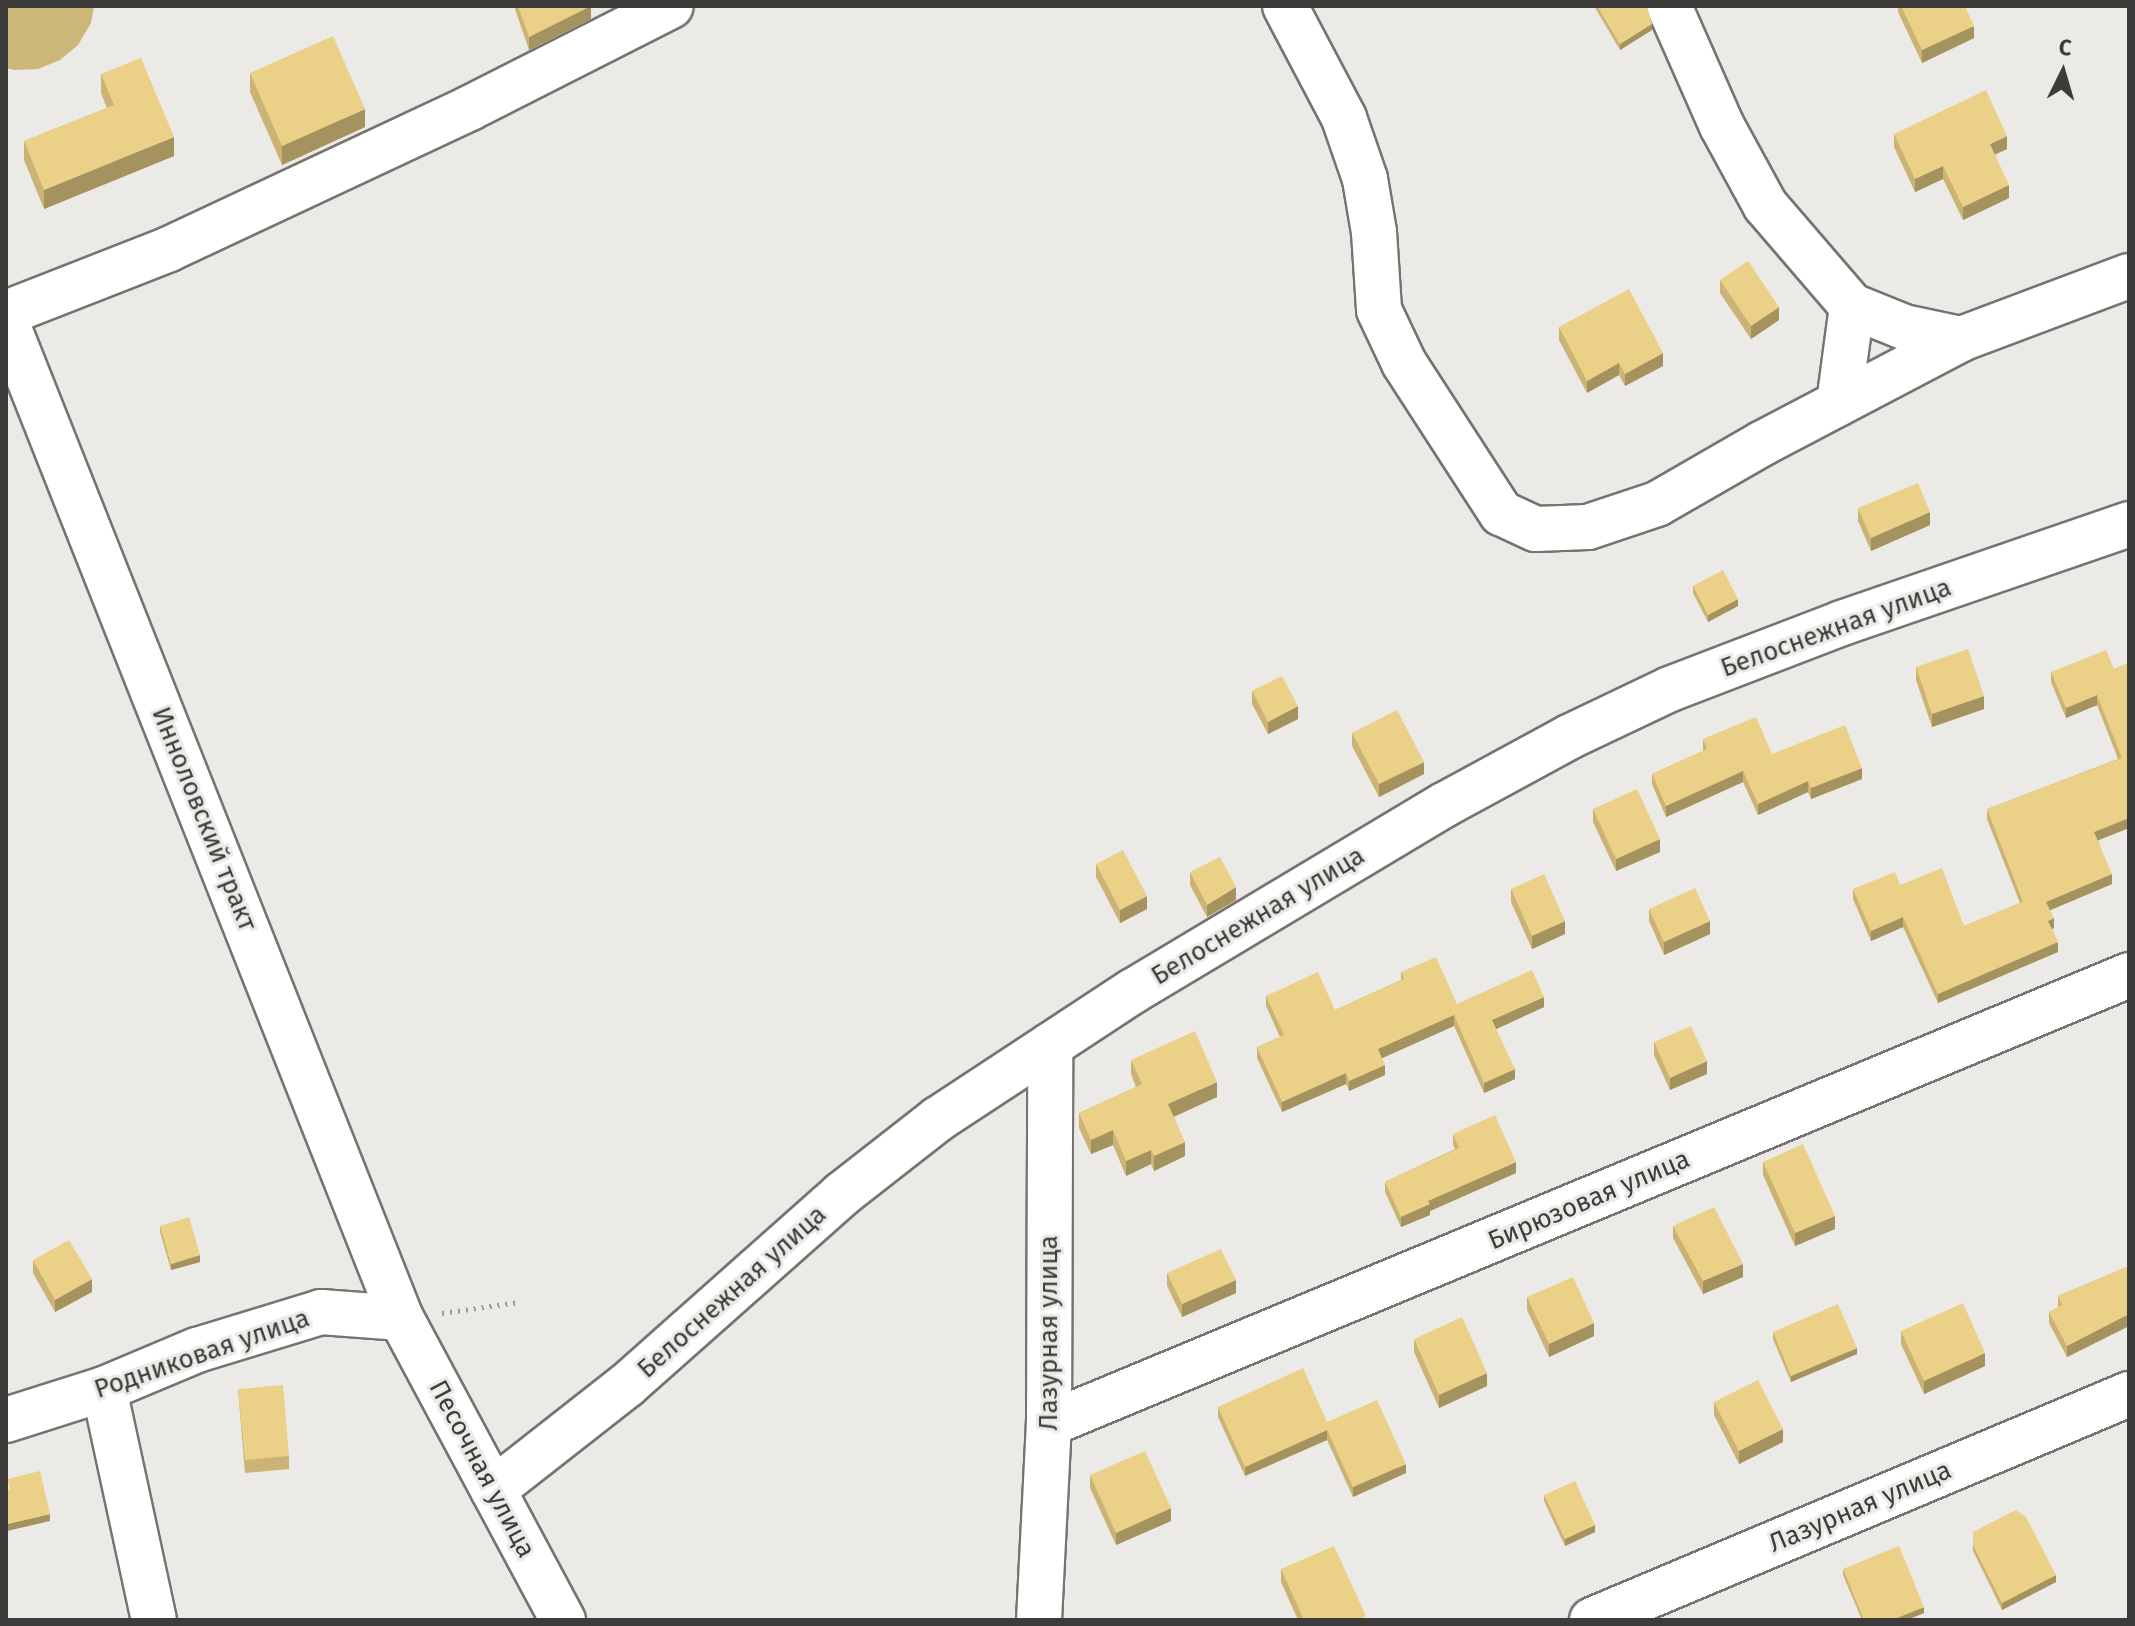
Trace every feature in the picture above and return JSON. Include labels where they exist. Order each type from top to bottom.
[{"type":"street","points":[[6,313],[169,249],[470,108],[671,6]]},
{"type":"street","points":[[1285,6],[1344,118],[1365,179],[1374,232],[1379,310],[1404,363],[1501,513],[1536,529],[1588,527],[1657,504],[1961,339],[2129,276]]},
{"type":"street","points":[[1669,6],[1722,126],[1765,205],[1852,306],[1904,327],[1961,339]]},
{"type":"street","points":[[1839,403],[1852,306]]},
{"type":"street","name":"Инноловский тракт","points":[[6,321],[401,1318]]},
{"type":"street","name":"Белоснежная улица","points":[[493,1490],[627,1385],[842,1194],[938,1119],[1050,1045],[1444,805],[1569,737],[1698,678],[1842,623],[2129,524]]},
{"type":"street","name":"Бирюзовая улица","points":[[1049,1424],[2129,975]]},
{"type":"street","name":"Лазурная улица","points":[[1039,1620],[1049,1424],[1050,1045]]},
{"type":"street","name":"Родниковая улица","points":[[6,1420],[104,1389],[197,1350],[321,1312],[401,1318]]},
{"type":"street","name":"Песочная улица","points":[[401,1318],[563,1620]]},
{"type":"street","points":[[104,1389],[154,1620]]},
{"type":"street","name":"Лазурная улица","points":[[1592,1620],[2129,1394]]},
{"type":"path","points":[[401,1318],[519,1302]]},
{"type":"shaded area","points":[[6,6],[94,6],[91,23],[78,45],[60,60],[38,69],[14,70],[6,68]]},
{"type":"building","points":[[518,6],[591,6],[529,37]]},
{"type":"building","points":[[1597,6],[1647,6],[1652,24],[1620,44]]},
{"type":"building","points":[[1901,6],[1965,6],[1974,26],[1922,50]]},
{"type":"building","points":[[333,36],[365,109],[282,146],[250,73]]},
{"type":"building","points":[[141,58],[174,137],[44,190],[24,141],[114,105],[101,74]]},
{"type":"building","points":[[1986,90],[2007,136],[1990,144],[2009,185],[1963,207],[1943,166],[1915,179],[1894,134]]},
{"type":"building","points":[[1748,261],[1779,307],[1751,326],[1720,280]]},
{"type":"building","points":[[1629,289],[1663,353],[1625,374],[1619,363],[1587,381],[1559,327]]},
{"type":"building","points":[[1918,483],[1930,512],[1871,538],[1858,508]]},
{"type":"building","points":[[1723,570],[1738,599],[1708,615],[1693,586]]},
{"type":"building","points":[[1968,649],[1984,696],[1932,714],[1916,667]]},
{"type":"building","points":[[2106,650],[2114,669],[2129,663],[2129,818],[2094,832],[2112,874],[2046,902],[2054,918],[2048,921],[2058,942],[1938,994],[1903,917],[1871,931],[1853,889],[1895,872],[1900,885],[1942,868],[1964,926],[2023,902],[1987,809],[2122,758],[2097,695],[2066,708],[2051,672]]},
{"type":"building","points":[[1282,676],[1298,706],[1268,722],[1252,691]]},
{"type":"building","points":[[1397,710],[1424,762],[1379,784],[1352,733]]},
{"type":"building","points":[[1756,717],[1772,754],[1845,725],[1862,768],[1811,788],[1808,781],[1758,804],[1743,771],[1666,806],[1652,774],[1707,749],[1703,739]]},
{"type":"building","points":[[1637,789],[1660,839],[1616,859],[1593,809]]},
{"type":"building","points":[[1123,850],[1147,896],[1120,910],[1096,864]]},
{"type":"building","points":[[1220,857],[1236,887],[1207,905],[1190,872]]},
{"type":"building","points":[[1544,874],[1565,921],[1532,936],[1511,889]]},
{"type":"building","points":[[1695,888],[1710,921],[1664,942],[1649,909]]},
{"type":"building","points":[[1436,957],[1457,1004],[1532,970],[1544,997],[1492,1020],[1515,1069],[1484,1083],[1454,1015],[1378,1049],[1385,1065],[1349,1081],[1346,1073],[1282,1102],[1257,1047],[1284,1035],[1266,996],[1318,972],[1335,1010],[1404,979],[1401,972]]},
{"type":"building","points":[[1691,1026],[1707,1061],[1670,1078],[1654,1042]]},
{"type":"building","points":[[1195,1031],[1217,1082],[1168,1104],[1185,1142],[1154,1156],[1151,1150],[1126,1161],[1113,1130],[1091,1140],[1079,1113],[1142,1084],[1131,1060]]},
{"type":"building","points":[[1495,1115],[1516,1162],[1428,1201],[1430,1204],[1401,1217],[1385,1182],[1459,1148],[1453,1134]]},
{"type":"building","points":[[1803,1144],[1835,1216],[1795,1233],[1763,1162]]},
{"type":"building","points":[[1714,1207],[1743,1264],[1703,1281],[1673,1226]]},
{"type":"building","points":[[189,1217],[200,1255],[171,1264],[160,1226]]},
{"type":"building","points":[[69,1240],[92,1279],[55,1300],[33,1260]]},
{"type":"building","points":[[1221,1249],[1236,1280],[1182,1304],[1167,1273]]},
{"type":"building","points":[[2129,1266],[2129,1314],[2067,1346],[2049,1312],[2062,1305],[2058,1296]]},
{"type":"building","points":[[1573,1277],[1594,1323],[1549,1344],[1527,1297]]},
{"type":"building","points":[[1963,1303],[1985,1353],[1924,1381],[1901,1331]]},
{"type":"building","points":[[1838,1304],[1857,1348],[1791,1376],[1773,1332]]},
{"type":"building","points":[[1462,1317],[1487,1373],[1439,1395],[1414,1339]]},
{"type":"building","points":[[1303,1368],[1327,1422],[1377,1400],[1406,1464],[1353,1487],[1327,1430],[1245,1467],[1218,1407]]},
{"type":"building","points":[[1758,1380],[1783,1429],[1739,1451],[1714,1402]]},
{"type":"building","points":[[283,1385],[289,1456],[245,1460],[238,1389]]},
{"type":"building","points":[[1145,1451],[1171,1508],[1116,1533],[1090,1475]]},
{"type":"building","points":[[40,1471],[50,1514],[7,1524],[6,1490],[10,1489],[7,1479]]},
{"type":"building","points":[[1575,1481],[1595,1525],[1565,1539],[1544,1495]]},
{"type":"building","points":[[2016,1510],[2026,1517],[2056,1575],[2002,1603],[1973,1545],[1973,1532]]},
{"type":"building","points":[[1334,1546],[1366,1616],[1357,1620],[1304,1620],[1281,1569]]},
{"type":"building","points":[[1899,1546],[1924,1607],[1892,1620],[1864,1620],[1843,1569]]}]
